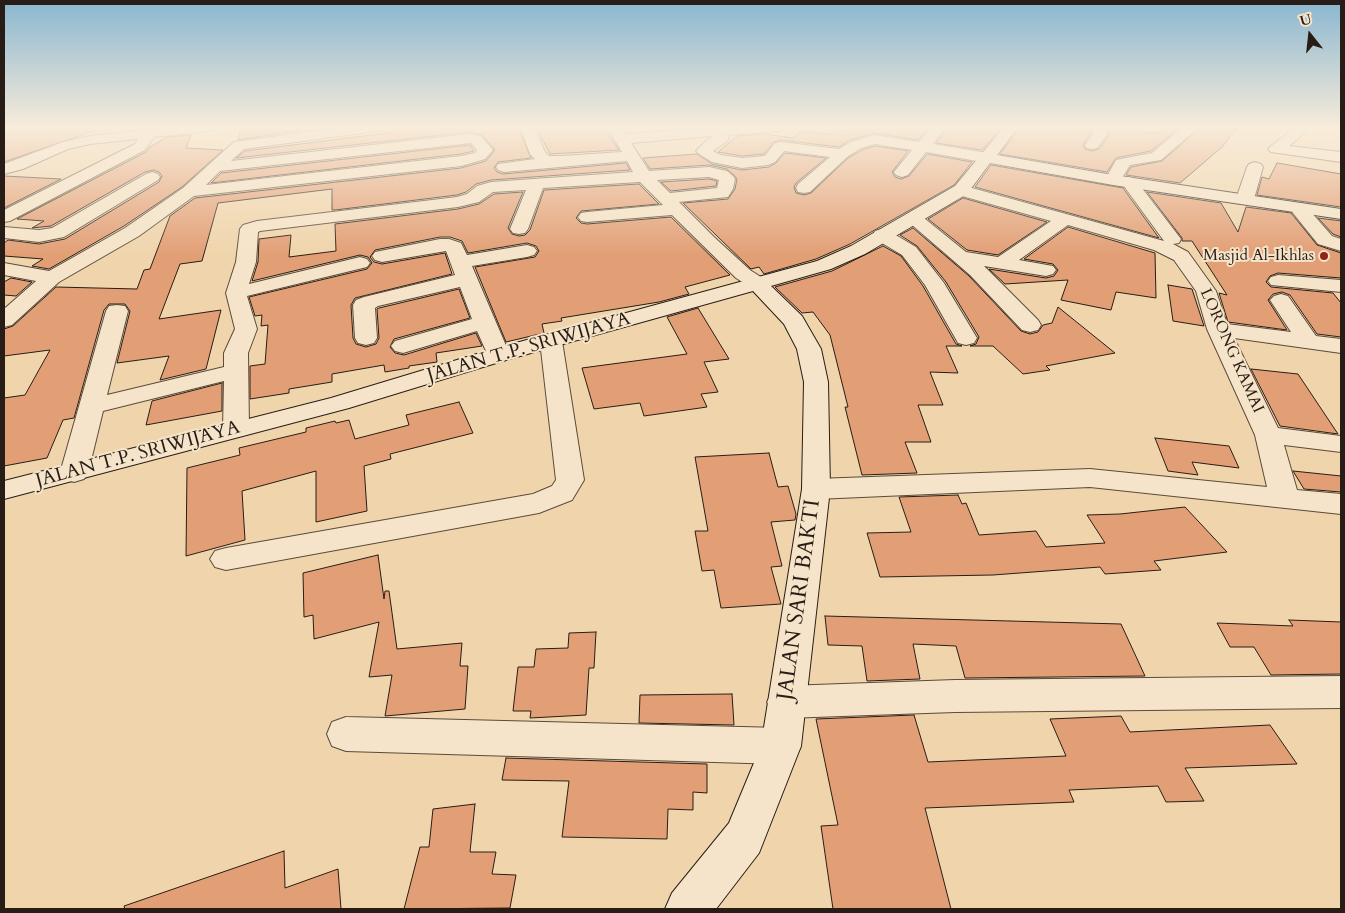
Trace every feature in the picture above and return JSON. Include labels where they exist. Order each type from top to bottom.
[{"type":"street","points":[[5,230],[103,170]]},
{"type":"street","points":[[4,320],[52,278],[132,232],[189,192],[214,170]]},
{"type":"street","points":[[189,192],[384,170]]},
{"type":"street","name":"JALAN SARI BAKTI","points":[[640,170],[707,241],[743,274],[757,283],[794,321],[809,349],[816,382],[816,489],[781,746],[744,838],[688,909]]},
{"type":"street","points":[[804,188],[825,170]]},
{"type":"street","name":"JALAN T.P. SRIWIJAYA","points":[[4,490],[340,403],[498,355],[824,266],[858,250],[961,190],[978,170]]},
{"type":"street","points":[[1055,170],[1341,214]]},
{"type":"street","points":[[1122,170],[1121,181],[1172,239]]},
{"type":"street","points":[[1245,200],[1254,170]]},
{"type":"street","points":[[236,429],[236,353],[246,329],[236,293],[246,262],[249,229],[258,226],[439,205],[474,198],[483,190],[491,187],[643,175],[709,172],[721,174],[726,180],[725,190],[722,193],[671,204],[587,217]]},
{"type":"street","points":[[5,230],[39,236],[57,233],[152,177]]},
{"type":"street","points":[[519,229],[536,184]]},
{"type":"street","name":"LORONG KAMAI","points":[[961,190],[1161,246],[1181,256],[1206,291],[1218,329],[1268,435],[1285,499]]},
{"type":"street","points":[[1298,208],[1325,240],[1341,245]]},
{"type":"street","points":[[913,218],[977,271],[1030,324]]},
{"type":"street","points":[[1002,263],[1065,219]]},
{"type":"street","points":[[882,235],[909,251],[934,283],[966,338]]},
{"type":"street","points":[[382,256],[449,245],[454,247],[498,355]]},
{"type":"street","points":[[366,338],[364,305],[371,301],[528,252]]},
{"type":"street","points":[[960,257],[1046,270]]},
{"type":"street","points":[[236,293],[360,263]]},
{"type":"street","points":[[8,273],[52,278]]},
{"type":"street","points":[[1309,342],[1279,290],[1341,286]]},
{"type":"street","points":[[74,473],[117,311]]},
{"type":"street","points":[[404,346],[484,322]]},
{"type":"street","points":[[1218,329],[1341,346]]},
{"type":"street","points":[[226,559],[539,503],[562,493],[570,480],[551,341]]},
{"type":"street","points":[[92,406],[236,371]]},
{"type":"street","points":[[1268,435],[1341,444]]},
{"type":"street","points":[[816,489],[1090,478],[1341,504]]},
{"type":"street","points":[[786,702],[956,696],[1341,692]]},
{"type":"street","points":[[346,734],[781,746]]},
{"type":"building","points":[[112,170],[201,170],[182,187],[124,226],[49,269],[32,266],[43,259],[4,256],[4,243],[8,240],[39,244],[65,239],[159,182],[162,176],[159,172],[153,170],[145,172],[51,226],[32,228],[44,221],[17,219]]},
{"type":"building","points":[[251,170],[326,170],[211,183],[221,173]]},
{"type":"building","points":[[447,170],[495,170],[503,174],[552,170],[630,170],[491,180],[476,184],[466,192],[457,195],[335,210],[332,210],[332,189],[218,203],[202,261],[180,264],[159,319],[221,310],[206,369],[160,380],[169,356],[117,363],[130,311],[125,304],[109,304],[104,310],[74,418],[63,420],[47,458],[4,466],[4,398],[25,395],[50,350],[4,356],[4,329],[13,326],[56,287],[137,289],[144,270],[150,269],[170,216],[195,198]]},
{"type":"building","points":[[728,170],[812,170],[794,187],[796,193],[804,195],[811,193],[836,170],[894,170],[892,172],[895,177],[901,179],[909,176],[914,170],[966,170],[954,185],[850,244],[816,259],[764,274],[759,267],[751,269],[683,203],[728,199],[735,189],[737,179]]},
{"type":"building","points":[[988,170],[1017,170],[1123,188],[1159,238],[975,187]]},
{"type":"building","points":[[1093,170],[1109,170],[1107,172]]},
{"type":"building","points":[[1129,170],[1196,170],[1180,183],[1126,175]]},
{"type":"building","points":[[1274,170],[1315,170],[1341,174],[1341,207],[1257,195],[1262,177],[1269,179]]},
{"type":"building","points":[[4,176],[61,179],[4,208]]},
{"type":"building","points":[[709,179],[717,181],[716,186],[671,191],[661,182]]},
{"type":"building","points":[[639,184],[659,204],[581,211],[576,218],[581,223],[587,224],[671,217],[730,275],[685,287],[689,294],[659,302],[561,318],[562,321],[542,324],[544,333],[506,342],[475,267],[535,257],[539,251],[536,246],[527,243],[468,253],[462,241],[450,237],[440,237],[375,250],[370,257],[374,262],[382,264],[445,253],[452,274],[355,298],[351,305],[353,338],[356,344],[366,347],[376,344],[379,338],[377,309],[459,289],[470,318],[394,339],[390,347],[395,353],[404,355],[476,333],[482,346],[436,353],[437,362],[409,366],[409,368],[385,372],[384,365],[332,374],[332,382],[289,389],[289,393],[250,399],[250,366],[265,364],[268,325],[261,326],[262,315],[255,316],[249,297],[367,269],[372,263],[368,257],[360,255],[252,281],[258,262],[259,239],[291,235],[289,257],[336,251],[335,224],[458,209],[479,204],[494,194],[523,192],[508,228],[512,234],[519,236],[525,235],[530,230],[544,190]]},
{"type":"building","points":[[1147,192],[1221,203],[1238,232],[1246,207],[1291,213],[1317,245],[1341,253],[1341,278],[1278,273],[1270,276],[1266,282],[1271,287],[1333,293],[1341,303],[1341,337],[1317,334],[1290,295],[1282,292],[1273,294],[1268,300],[1287,330],[1228,322],[1219,293],[1227,295],[1192,241],[1182,241],[1182,238]]},
{"type":"building","points":[[963,198],[1047,222],[998,255],[967,250],[928,219]]},
{"type":"building","points":[[1318,218],[1341,221],[1341,237],[1333,234]]},
{"type":"building","points":[[1068,227],[1155,253],[1156,298],[1116,292],[1111,310],[1061,300],[1068,280],[1005,284],[989,269],[1046,278],[1054,276],[1058,270],[1053,264],[1024,259]]},
{"type":"building","points":[[913,228],[969,276],[1021,331],[1030,334],[1038,332],[1043,325],[1052,323],[1058,307],[1115,353],[1046,366],[1050,370],[1023,374],[993,346],[970,346],[976,344],[979,337],[946,282],[917,246],[900,235]]},
{"type":"building","points":[[883,246],[901,256],[923,286],[956,344],[962,346],[946,346],[958,373],[930,372],[943,405],[918,405],[931,442],[905,442],[917,473],[862,475],[845,407],[848,407],[830,335],[813,312],[802,313],[775,287],[832,271]]},
{"type":"building","points":[[11,278],[32,282],[16,296],[4,295],[4,282]]},
{"type":"building","points":[[1168,285],[1192,289],[1204,326],[1173,321]]},
{"type":"building","points":[[698,308],[729,359],[704,362],[718,392],[701,394],[707,407],[644,416],[640,403],[594,409],[582,368],[687,354],[667,317]]},
{"type":"building","points":[[1251,369],[1298,374],[1338,434],[1280,426]]},
{"type":"building","points":[[222,383],[222,411],[146,425],[152,401]]},
{"type":"building","points":[[459,402],[473,433],[390,454],[391,459],[364,466],[367,511],[316,522],[316,471],[242,491],[245,540],[186,556],[187,468],[240,455],[239,448],[306,432],[306,428],[335,421],[336,423],[349,420],[355,439],[409,425],[406,415]]},
{"type":"building","points":[[1155,438],[1229,446],[1239,468],[1192,462],[1198,475],[1168,471]]},
{"type":"building","points":[[769,453],[778,487],[788,486],[796,514],[795,520],[771,522],[782,566],[771,567],[781,604],[721,608],[714,570],[702,571],[695,531],[708,531],[695,457]]},
{"type":"building","points":[[1293,471],[1341,476],[1341,492],[1304,489]]},
{"type":"building","points":[[958,495],[962,504],[966,503],[979,535],[1036,531],[1046,547],[1105,543],[1087,515],[1120,514],[1185,507],[1227,552],[1154,561],[1161,570],[1105,574],[1100,567],[993,575],[880,577],[867,533],[911,532],[899,497]]},
{"type":"building","points":[[378,555],[384,599],[385,591],[389,591],[397,649],[462,643],[460,666],[468,666],[465,709],[385,716],[392,675],[369,677],[379,622],[314,639],[313,615],[304,617],[303,573]]},
{"type":"building","points":[[825,616],[1121,624],[1145,676],[965,678],[956,646],[913,644],[920,679],[867,681],[862,646],[828,645]]},
{"type":"building","points":[[1289,620],[1341,622],[1341,674],[1271,675],[1254,647],[1230,647],[1217,623],[1293,626]]},
{"type":"building","points":[[596,632],[594,668],[589,668],[586,715],[530,718],[531,711],[513,711],[518,667],[534,667],[536,649],[568,648],[569,633]]},
{"type":"building","points":[[732,694],[734,725],[639,723],[640,695]]},
{"type":"building","points":[[914,715],[928,762],[1066,756],[1050,719],[1121,716],[1130,732],[1270,725],[1297,764],[1185,768],[1204,801],[1166,802],[1158,786],[1069,790],[1074,802],[925,808],[951,909],[833,909],[821,826],[838,825],[816,719]]},
{"type":"building","points":[[506,758],[707,764],[707,793],[693,792],[693,810],[668,809],[667,839],[562,837],[569,781],[502,780]]},
{"type":"building","points":[[475,804],[470,852],[496,852],[492,874],[516,875],[510,908],[404,909],[420,847],[429,847],[433,809]]},
{"type":"building","points":[[284,851],[285,888],[338,869],[341,909],[125,909],[124,906]]},
{"type":"place","name":"Masjid Al-Ikhlas","points":[[1324,256]]}]
